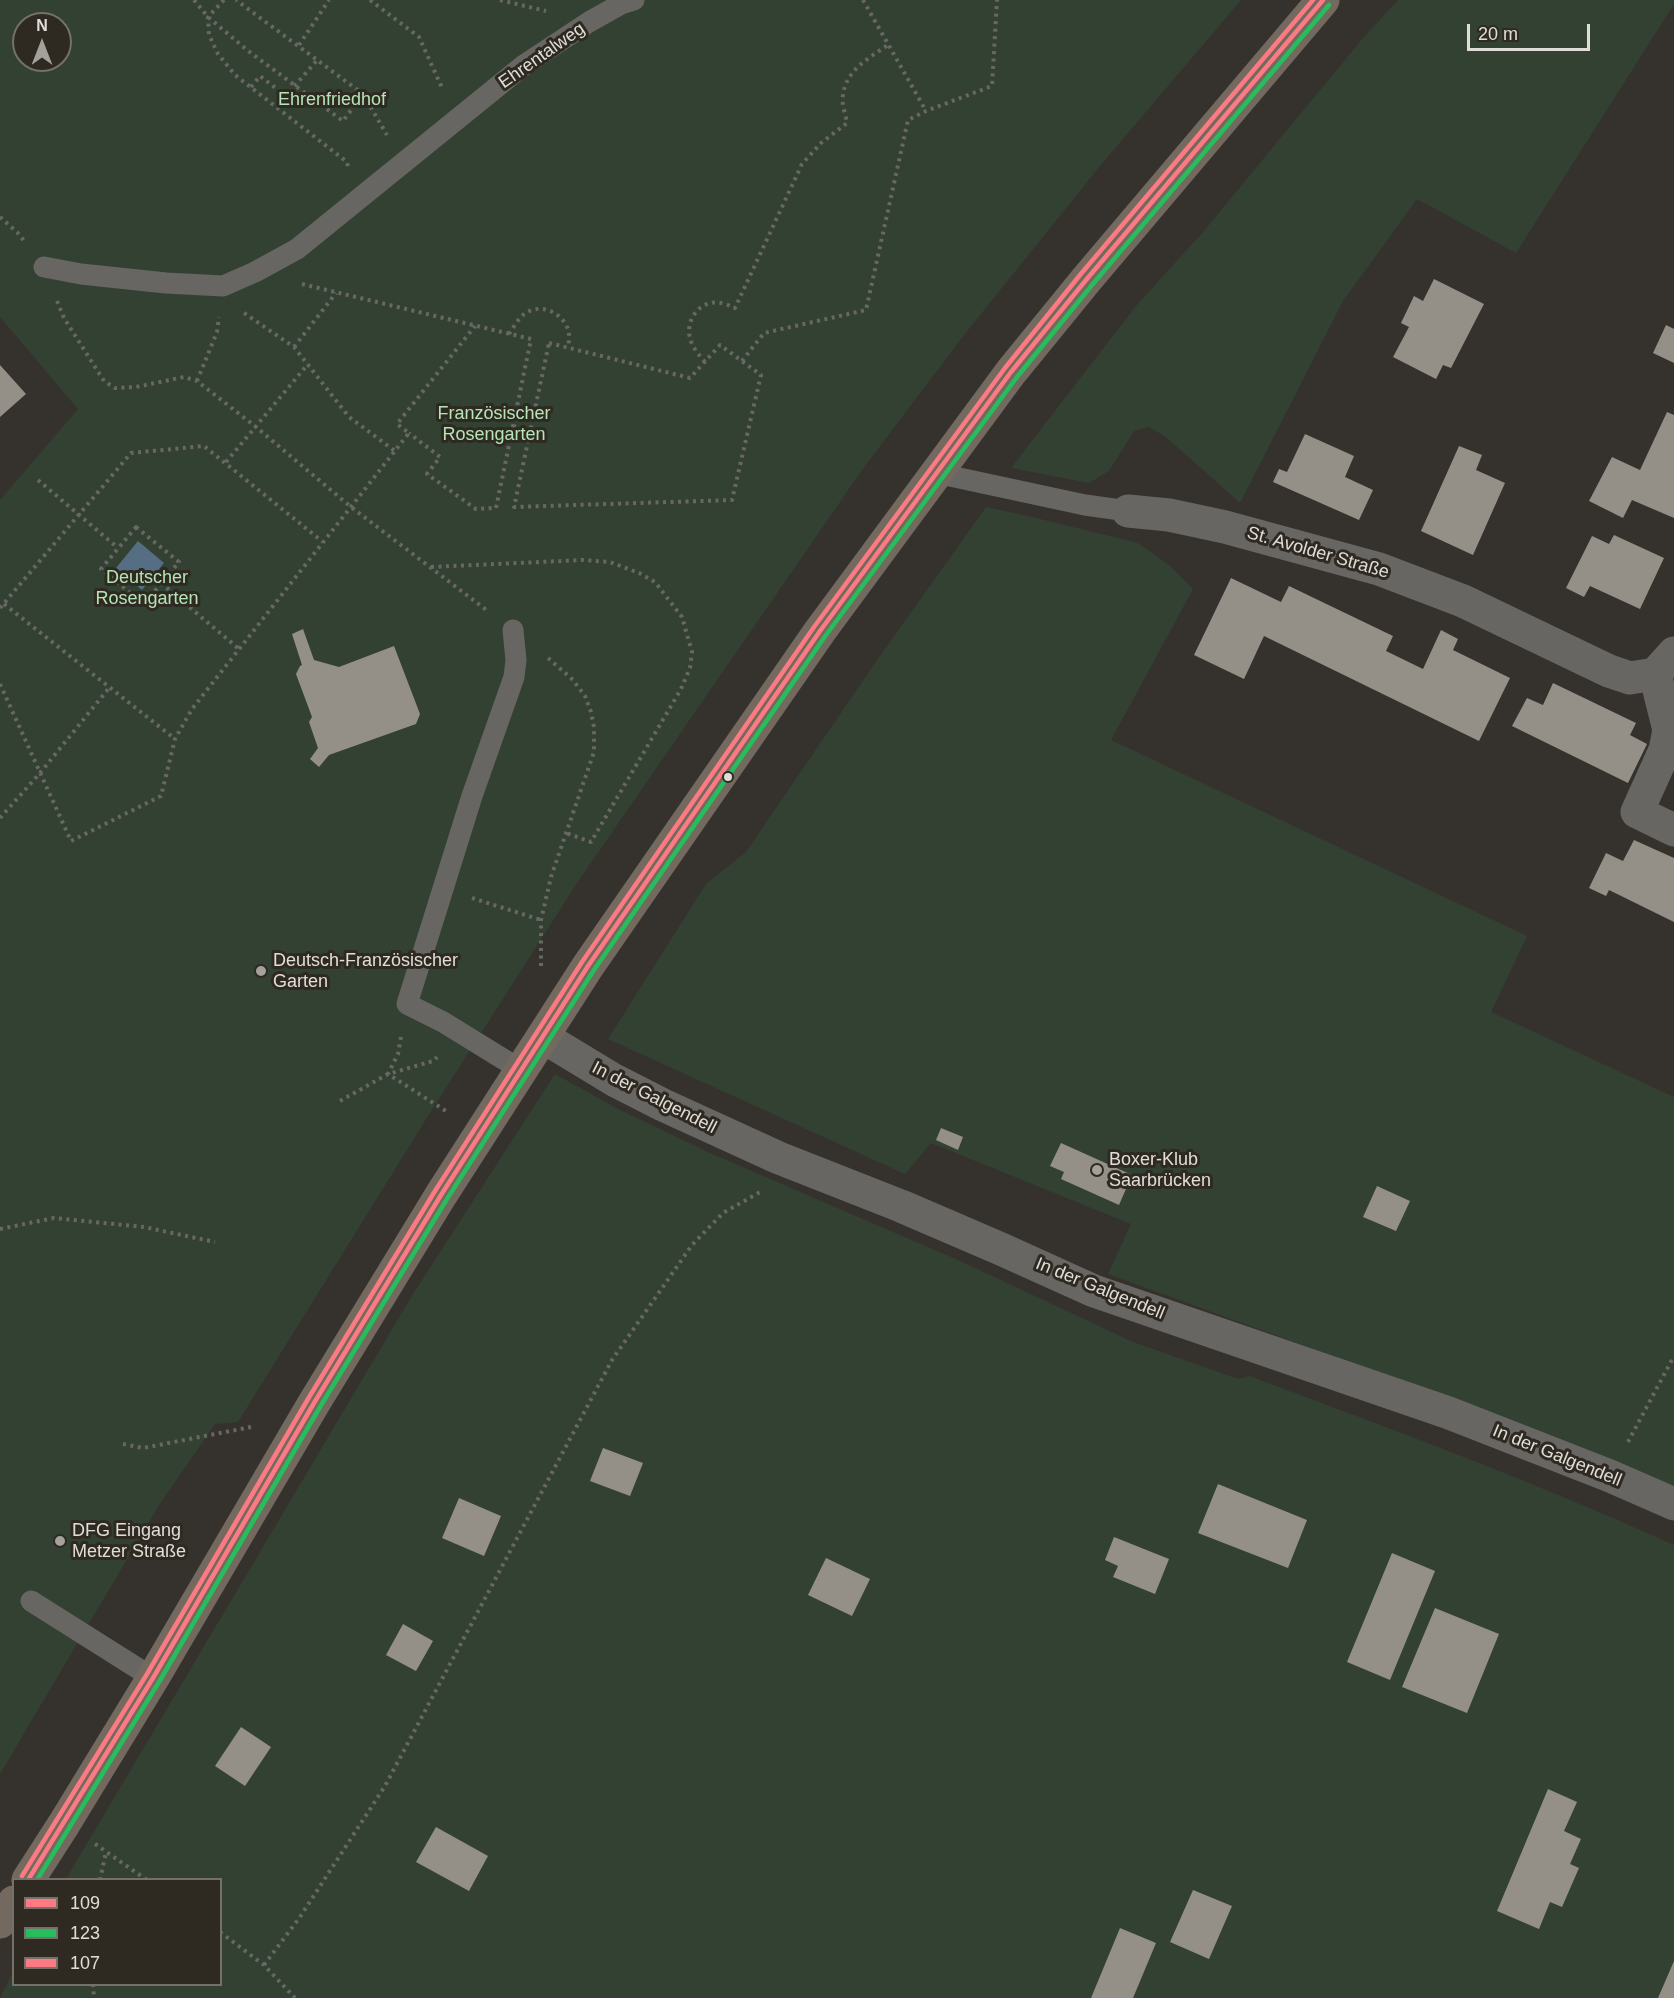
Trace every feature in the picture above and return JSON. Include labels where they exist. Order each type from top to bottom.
[{"type":"main road","points":[[29,1878],[153,1678],[314,1403],[441,1195],[588,966],[806,651],[1011,372],[1323,0]]},
{"type":"main road","points":[[0,1922],[12,1905]]},
{"type":"street","name":"St. Avolder Straße","points":[[1128,511],[1168,515],[1225,527],[1379,569],[1463,601],[1609,671],[1630,678],[1665,663]]},
{"type":"street","points":[[1665,663],[1669,730],[1665,750],[1637,812],[1674,830]]},
{"type":"street","name":"In der Galgendell","points":[[543,1036],[614,1080],[779,1158],[921,1215],[1094,1291],[1449,1413],[1610,1476],[1674,1504]]},
{"type":"lane","name":"Ehrentalweg","points":[[44,267],[81,274],[166,283],[223,286],[255,272],[297,249],[524,65],[589,22],[621,4],[634,0]]},
{"type":"lane","name":"St. Avolder Straße","points":[[936,473],[1085,505],[1128,511]]},
{"type":"lane","points":[[513,630],[516,660],[514,677],[472,796],[408,1004],[443,1022],[521,1070]]},
{"type":"lane","points":[[31,1601],[153,1678]]},
{"type":"path","points":[[194,0],[208,17],[343,121],[363,94]]},
{"type":"path","points":[[224,0],[208,17],[209,35],[218,54],[235,75],[347,162],[355,203]]},
{"type":"path","points":[[236,0],[363,94],[403,164]]},
{"type":"path","points":[[299,45],[329,0]]},
{"type":"path","points":[[370,0],[419,37],[456,122]]},
{"type":"path","points":[[863,0],[926,111]]},
{"type":"path","points":[[742,361],[764,333],[866,310],[908,120],[992,86],[998,0]]},
{"type":"path","points":[[705,362],[690,340],[688,328],[693,315],[703,306],[719,302],[735,308],[802,164],[821,143],[847,123],[842,97],[847,81],[860,64],[888,45]]},
{"type":"path","points":[[251,87],[260,76],[286,96],[318,59]]},
{"type":"path","points":[[255,272],[531,339],[496,508],[476,509],[427,474],[440,457],[397,424],[475,326]]},
{"type":"path","points":[[294,347],[336,293]]},
{"type":"path","points":[[197,381],[217,332],[220,309]]},
{"type":"path","points":[[509,334],[518,319],[531,310],[547,309],[561,317],[569,332],[568,348]]},
{"type":"path","points":[[239,310],[294,347],[349,417],[395,451]]},
{"type":"path","points":[[549,343],[568,348],[690,378],[720,345],[761,375],[732,500],[514,507],[549,343]]},
{"type":"path","points":[[226,462],[308,364]]},
{"type":"path","points":[[115,388],[136,387],[184,377],[197,381],[351,507],[513,630],[573,680],[585,696],[594,727],[594,752],[552,873],[541,920],[541,969]]},
{"type":"path","points":[[513,426],[530,430]]},
{"type":"path","points":[[0,684],[71,841],[161,796],[175,739],[192,708],[409,433]]},
{"type":"path","points":[[0,608],[132,453],[204,446],[322,542]]},
{"type":"path","points":[[38,480],[118,548]]},
{"type":"path","points":[[136,527],[179,562],[161,583],[144,604],[101,569],[136,527]]},
{"type":"path","points":[[430,567],[583,560],[610,562],[655,582],[682,617],[693,652],[690,668],[681,689],[591,842],[566,833]]},
{"type":"path","points":[[161,583],[239,649]]},
{"type":"path","points":[[4,603],[175,739]]},
{"type":"path","points":[[2,817],[109,688]]},
{"type":"path","points":[[0,808],[2,817]]},
{"type":"path","points":[[443,888],[541,920]]},
{"type":"path","points":[[388,1074],[398,1054],[408,1004]]},
{"type":"path","points":[[340,1101],[388,1074],[433,1061],[461,1034]]},
{"type":"path","points":[[388,1074],[449,1113]]},
{"type":"path","points":[[264,1965],[300,1917],[385,1786],[612,1360],[693,1245],[723,1213],[761,1192],[779,1158]]},
{"type":"path","points":[[0,1229],[54,1218],[144,1227],[215,1242]]},
{"type":"path","points":[[1610,1476],[1674,1356]]},
{"type":"path","points":[[123,1444],[143,1448],[251,1427]]},
{"type":"path","points":[[64,1824],[144,1878]]},
{"type":"path","points":[[100,1878],[106,1852]]},
{"type":"path","points":[[222,1934],[264,1965],[296,1998]]},
{"type":"green space","name":"Deutsch-Französischer Garten","points":[[0,0],[1241,0],[1100,166],[964,335],[862,470],[577,883],[428,1116],[238,1422],[215,1424],[159,1505],[0,1774],[0,500],[78,409],[0,317]]},
{"type":"green space","points":[[1398,0],[1674,0],[1674,4],[1516,253],[1417,199],[1343,301],[1240,503],[1166,437],[1149,427],[1134,431],[1109,471],[1089,483],[1011,468],[1136,306],[1203,232],[1363,38]]},
{"type":"green space","points":[[986,507],[1138,543],[1169,565],[1193,589],[1111,740],[1527,936],[1491,1012],[1674,1097],[1674,1487],[1453,1400],[1108,1274],[1131,1224],[931,1143],[905,1174],[608,1039],[706,884],[746,852],[875,663]]},
{"type":"green space","points":[[555,1074],[618,1109],[710,1153],[960,1261],[1133,1342],[1238,1379],[1249,1376],[1362,1418],[1519,1479],[1674,1545],[1674,1998],[0,1998],[12,1974],[12,1986],[222,1986],[222,1878],[67,1878],[413,1294]]},
{"type":"water","points":[[138,541],[164,563],[142,590],[116,568]]},
{"type":"building","points":[[1434,279],[1484,304],[1451,368],[1443,365],[1436,379],[1393,357],[1409,327],[1401,323],[1414,296],[1423,301]]},
{"type":"building","points":[[1666,325],[1674,329],[1674,363],[1653,353]]},
{"type":"building","points":[[0,365],[26,394],[0,417]]},
{"type":"building","points":[[1667,412],[1674,415],[1674,518],[1632,500],[1623,518],[1589,501],[1612,457],[1640,470]]},
{"type":"building","points":[[1305,434],[1354,456],[1345,477],[1373,490],[1359,520],[1273,482],[1279,469],[1287,472]]},
{"type":"building","points":[[1459,446],[1482,455],[1476,470],[1505,483],[1473,555],[1421,531]]},
{"type":"building","points":[[1614,535],[1664,558],[1640,609],[1590,586],[1584,597],[1566,588],[1592,536],[1609,544]]},
{"type":"building","points":[[1231,578],[1281,602],[1289,586],[1393,636],[1386,651],[1423,669],[1441,630],[1458,639],[1453,650],[1510,678],[1479,741],[1264,636],[1244,679],[1194,655]]},
{"type":"building","points":[[303,629],[314,660],[339,667],[394,646],[420,714],[416,724],[329,755],[319,767],[310,759],[318,748],[309,722],[312,717],[296,674],[302,665],[292,634]]},
{"type":"building","points":[[1553,683],[1636,723],[1630,735],[1647,744],[1628,783],[1512,726],[1527,698],[1543,705]]},
{"type":"building","points":[[1634,840],[1674,858],[1674,922],[1609,890],[1606,896],[1589,888],[1606,853],[1623,861]]},
{"type":"building","points":[[941,1128],[963,1137],[958,1150],[936,1140]]},
{"type":"building","points":[[1061,1143],[1132,1175],[1119,1205],[1061,1179],[1064,1172],[1050,1166]]},
{"type":"building","points":[[1377,1186],[1410,1201],[1396,1231],[1363,1217]]},
{"type":"building","points":[[603,1448],[643,1463],[630,1496],[590,1481]]},
{"type":"building","points":[[1218,1484],[1307,1520],[1288,1568],[1198,1533]]},
{"type":"building","points":[[459,1498],[501,1516],[484,1556],[442,1538]]},
{"type":"building","points":[[1114,1537],[1169,1559],[1155,1594],[1113,1577],[1118,1566],[1105,1560]]},
{"type":"building","points":[[1392,1553],[1435,1571],[1390,1680],[1347,1662]]},
{"type":"building","points":[[826,1558],[870,1579],[852,1616],[808,1595]]},
{"type":"building","points":[[1435,1608],[1499,1634],[1467,1713],[1402,1687]]},
{"type":"building","points":[[403,1624],[433,1641],[416,1671],[386,1655]]},
{"type":"building","points":[[241,1727],[271,1747],[245,1786],[215,1766]]},
{"type":"building","points":[[1548,1789],[1577,1802],[1564,1831],[1581,1839],[1570,1864],[1579,1868],[1562,1907],[1550,1902],[1539,1929],[1497,1911]]},
{"type":"building","points":[[436,1827],[488,1856],[469,1891],[416,1862]]},
{"type":"building","points":[[1193,1890],[1232,1906],[1209,1959],[1170,1942]]},
{"type":"building","points":[[1120,1928],[1156,1943],[1133,1998],[1091,1998]]},
{"type":"building","points":[[1674,1961],[1674,1998],[1658,1998]]},
{"type":"transit line","name":"107","points":[[22,1876],[147,1674],[308,1399],[435,1191],[582,962],[814,627],[1005,368],[1080,275],[1313,0]]},
{"type":"transit line","name":"109","points":[[29,1878],[153,1678],[314,1403],[441,1195],[588,966],[820,631],[1011,372],[1323,0]]},
{"type":"transit line","name":"123","points":[[38,1878],[159,1682],[320,1407],[447,1199],[594,970],[826,635],[1017,377],[1329,5]]},
{"type":"place","name":"Deutsch-Französischer Garten","points":[[261,971]]},
{"type":"place","name":"Boxer-Klub Saarbrücken","points":[[1097,1170]]},
{"type":"place","name":"DFG Eingang Metzer Straße","points":[[60,1541]]},
{"type":"park label","name":"Ehrenfriedhof","points":[[332,100]]},
{"type":"park label","name":"Französischer Rosengarten","points":[[494,424]]},
{"type":"park label","name":"Deutscher Rosengarten","points":[[147,588]]}]
